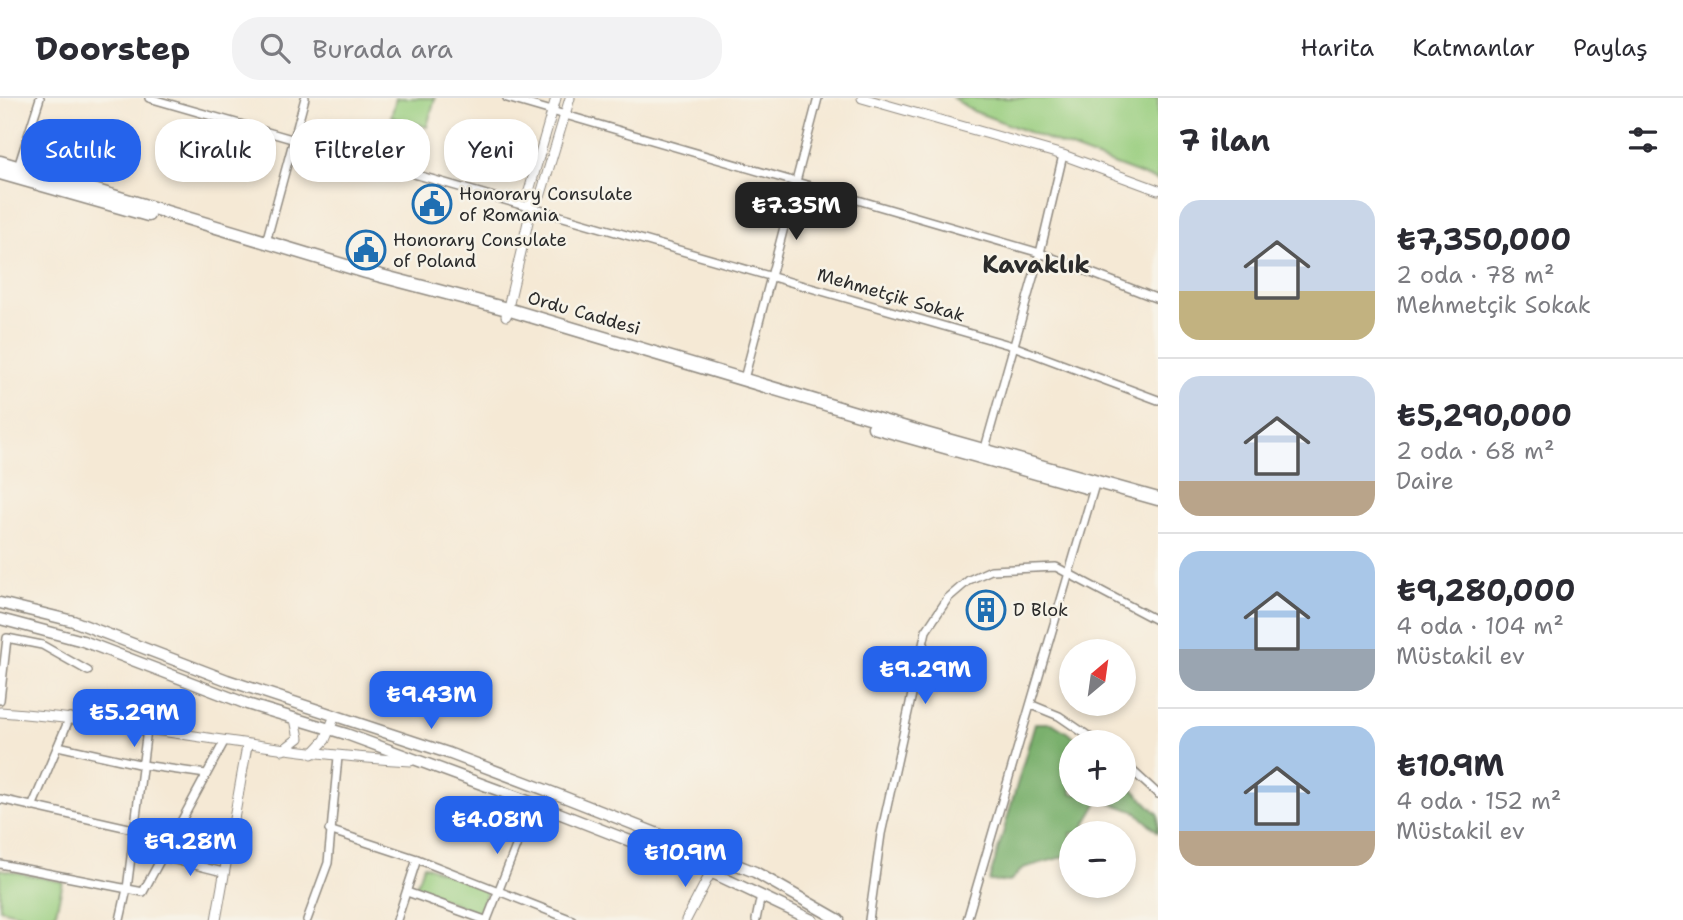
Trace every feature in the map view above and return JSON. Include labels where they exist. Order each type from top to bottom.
[{"type":"main road","name":"Ordu Caddesi","points":[[0,162],[430,291],[744,379],[926,434],[985,448],[1158,507]]},
{"type":"main road","name":"Ordu Caddesi","points":[[0,173],[393,287],[507,312],[928,444],[1158,499]]},
{"type":"main road","points":[[0,603],[85,625],[334,718],[449,753],[755,872],[839,920]]},
{"type":"main road","points":[[0,619],[83,641],[533,803],[711,872],[811,920]]},
{"type":"street","points":[[18,167],[40,98]]},
{"type":"street","name":"Mehmetçik Sokak","points":[[149,98],[290,140]]},
{"type":"street","points":[[299,119],[305,98]]},
{"type":"street","points":[[507,98],[552,110],[564,117],[1040,253],[1158,299]]},
{"type":"street","points":[[532,207],[529,191],[556,98]]},
{"type":"street","points":[[507,312],[532,207],[541,194],[570,98]]},
{"type":"street","points":[[744,379],[798,183],[818,98]]},
{"type":"street","points":[[862,98],[1063,155],[1158,190]]},
{"type":"street","points":[[266,242],[290,149]]},
{"type":"street","points":[[985,448],[1040,253],[1063,155]]},
{"type":"street","name":"Mehmetçik Sokak","points":[[430,179],[1013,346],[1158,400]]},
{"type":"street","points":[[967,920],[1095,485]]},
{"type":"street","points":[[869,920],[881,834],[926,631],[948,598],[969,580],[991,570],[1056,567],[1070,572],[1158,621]]},
{"type":"street","points":[[0,701],[7,638],[42,645],[88,671]]},
{"type":"street","points":[[1032,705],[1059,716],[1079,730]]},
{"type":"street","points":[[0,712],[70,717],[312,754],[419,761]]},
{"type":"street","points":[[32,807],[70,717]]},
{"type":"street","points":[[312,754],[325,740],[334,718]]},
{"type":"street","points":[[283,750],[299,738],[295,719]]},
{"type":"street","points":[[120,920],[127,889],[147,729]]},
{"type":"street","points":[[0,864],[143,892],[224,742]]},
{"type":"street","points":[[58,746],[143,765],[206,774]]},
{"type":"street","points":[[216,920],[247,746]]},
{"type":"street","points":[[307,920],[328,863],[329,830],[338,757]]},
{"type":"street","points":[[1136,774],[1158,794]]},
{"type":"street","points":[[0,799],[135,827],[173,838]]},
{"type":"street","points":[[407,892],[486,920],[533,803]]},
{"type":"street","points":[[329,830],[417,859],[572,920]]},
{"type":"street","points":[[163,857],[223,872]]},
{"type":"street","points":[[397,920],[417,859]]},
{"type":"street","points":[[686,920],[711,872]]},
{"type":"street","points":[[756,920],[761,895]]},
{"type":"green space","points":[[396,98],[435,98],[429,119],[391,117]]},
{"type":"green space","points":[[953,98],[1158,98],[1158,181],[973,111]]},
{"type":"green space","points":[[1035,723],[1052,723],[1063,730],[1059,730],[1059,807],[1095,807],[1087,821],[1059,821],[1059,858],[1023,868],[1009,882],[989,881]]},
{"type":"green space","points":[[1136,792],[1158,814],[1158,832],[1136,812],[1122,807],[1136,807]]},
{"type":"green space","points":[[424,865],[488,889],[479,913],[415,888]]},
{"type":"green space","points":[[0,869],[63,882],[54,920],[41,920],[0,909]]},
{"type":"place","name":"Honorary Consulate of Romania","points":[[432,204]]},
{"type":"place","name":"Honorary Consulate of Poland","points":[[366,250]]},
{"type":"place","name":"D Blok","points":[[986,610]]},
{"type":"district","name":"Kavaklık","points":[[1036,265]]}]
